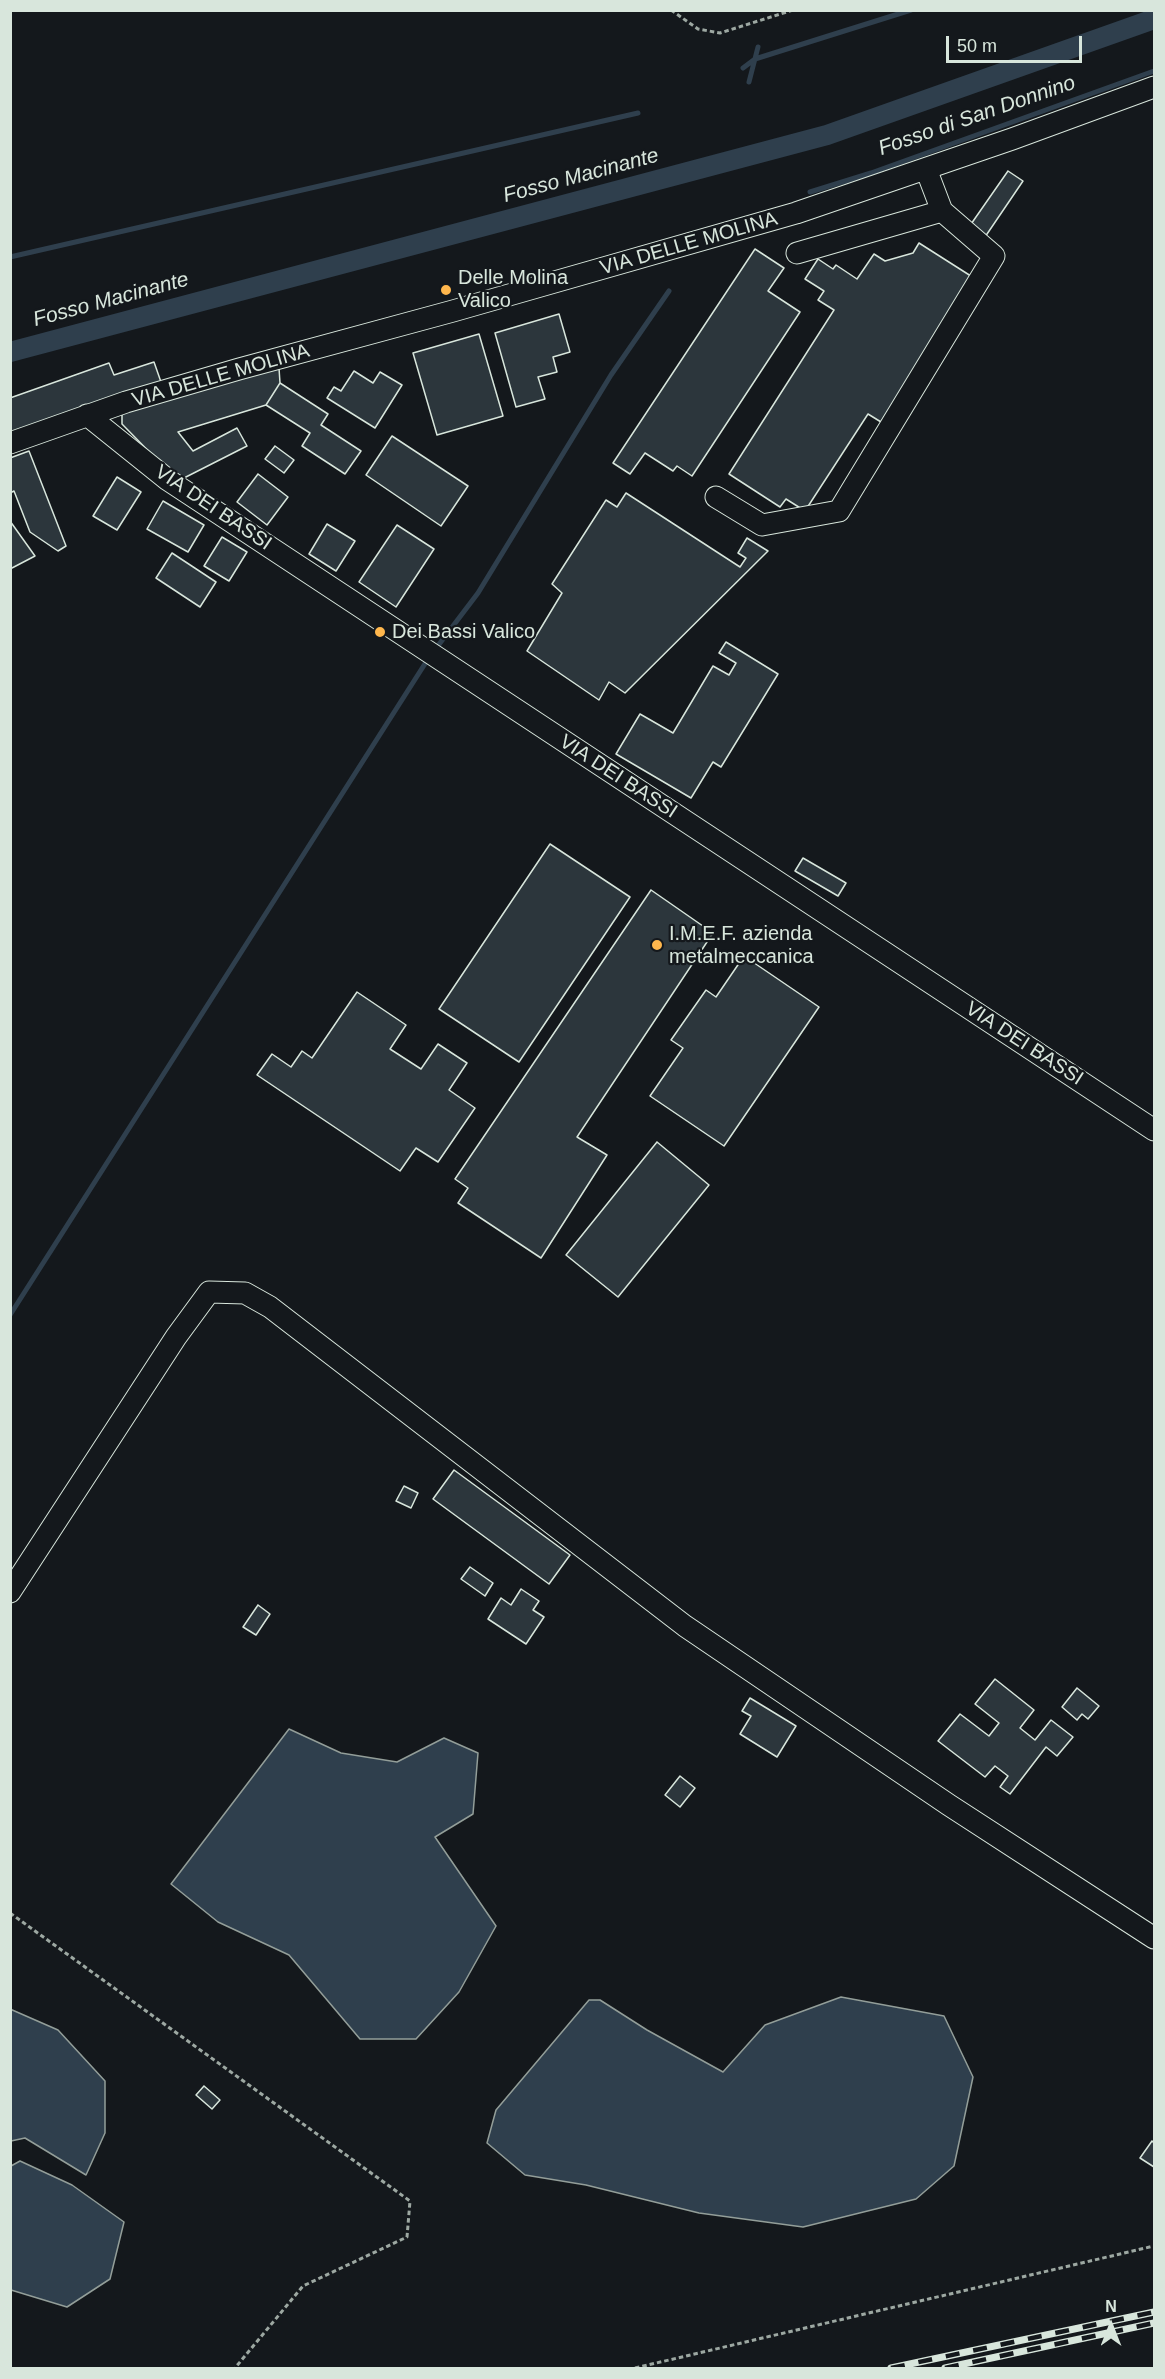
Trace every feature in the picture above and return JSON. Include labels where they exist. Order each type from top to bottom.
[{"type":"street","name":"VIA DELLE MOLINA","points":[[10,442],[87,415],[238,369],[492,301],[796,213],[1155,87]]},
{"type":"street","points":[[716,497],[762,525],[839,511],[994,256],[942,211],[926,169]]},
{"type":"street","points":[[797,253],[942,211]]},
{"type":"street","name":"VIA DEI BASSI","points":[[87,415],[168,480],[1155,1130]]},
{"type":"street","points":[[10,1592],[176,1337],[209,1292],[244,1293],[270,1307],[685,1626],[949,1805],[1155,1938]]},
{"type":"path","points":[[671,10],[699,29],[720,33],[793,10]]},
{"type":"path","points":[[10,1913],[410,2201],[407,2237],[303,2286],[235,2368]]},
{"type":"path","points":[[636,2368],[1155,2246]]},
{"type":"water","points":[[289,1729],[341,1753],[397,1762],[444,1738],[478,1753],[473,1814],[435,1837],[496,1926],[459,1992],[416,2039],[360,2039],[289,1955],[218,1922],[171,1884]]},
{"type":"water","points":[[841,1997],[944,2016],[973,2077],[954,2166],[916,2199],[803,2227],[699,2213],[586,2185],[525,2175],[487,2143],[496,2110],[589,2000],[600,2000],[647,2030],[723,2072],[765,2025]]},
{"type":"water","points":[[10,2009],[58,2030],[105,2081],[105,2133],[86,2175],[25,2138],[11,2141]]},
{"type":"water","points":[[20,2161],[72,2185],[124,2222],[110,2279],[67,2307],[11,2290],[11,2166]]},
{"type":"building","points":[[1008,171],[1023,181],[985,237],[969,227]]},
{"type":"building","points":[[919,243],[974,278],[881,422],[868,414],[805,511],[786,499],[780,507],[729,474],[834,310],[818,300],[824,291],[805,279],[818,259],[833,269],[836,265],[857,279],[874,254],[885,261],[913,253]]},
{"type":"building","points":[[755,249],[784,268],[768,291],[800,312],[692,476],[677,466],[673,471],[645,453],[630,474],[613,463]]},
{"type":"building","points":[[559,314],[570,352],[553,357],[557,372],[538,377],[545,399],[516,407],[495,333]]},
{"type":"building","points":[[479,334],[503,416],[437,435],[413,353]]},
{"type":"building","points":[[154,362],[161,382],[10,435],[10,398],[109,363],[114,375]]},
{"type":"building","points":[[279,368],[280,383],[266,405],[178,432],[193,451],[237,428],[247,446],[182,479],[166,469],[122,424],[122,412]]},
{"type":"building","points":[[354,371],[373,383],[380,372],[402,385],[375,428],[327,398],[334,387],[341,391]]},
{"type":"building","points":[[280,383],[328,414],[321,425],[361,451],[345,474],[302,446],[310,433],[266,405]]},
{"type":"building","points":[[392,436],[468,486],[441,526],[366,475]]},
{"type":"building","points":[[275,446],[294,460],[284,473],[265,459]]},
{"type":"building","points":[[29,451],[66,546],[58,551],[30,532],[14,491],[10,493],[10,458]]},
{"type":"building","points":[[258,474],[288,497],[267,525],[237,502]]},
{"type":"building","points":[[117,477],[141,492],[117,530],[93,516]]},
{"type":"building","points":[[626,493],[740,567],[746,558],[738,553],[747,538],[768,551],[625,693],[609,682],[599,700],[527,651],[562,593],[552,584],[606,500],[617,507]]},
{"type":"building","points":[[163,501],[204,525],[188,552],[147,529]]},
{"type":"building","points":[[10,521],[35,556],[12,568],[10,566]]},
{"type":"building","points":[[327,524],[355,541],[336,571],[309,554]]},
{"type":"building","points":[[397,525],[434,549],[396,607],[359,582]]},
{"type":"building","points":[[222,537],[247,552],[229,581],[204,566]]},
{"type":"building","points":[[172,553],[216,582],[200,607],[156,578]]},
{"type":"building","points":[[726,642],[778,674],[721,767],[713,762],[691,798],[616,754],[640,714],[673,733],[713,666],[729,675],[736,663],[719,653]]},
{"type":"building","points":[[550,844],[630,897],[519,1062],[439,1009]]},
{"type":"building","points":[[803,858],[846,883],[838,896],[795,871]]},
{"type":"building","points":[[651,890],[713,933],[577,1137],[607,1155],[541,1258],[458,1203],[468,1188],[455,1179]]},
{"type":"building","points":[[744,956],[819,1007],[724,1146],[650,1096],[683,1048],[671,1040],[706,990],[716,997]]},
{"type":"building","points":[[357,992],[406,1025],[390,1049],[421,1069],[438,1044],[467,1063],[449,1090],[475,1108],[438,1162],[416,1148],[400,1171],[257,1075],[272,1054],[291,1067],[302,1051],[312,1058]]},
{"type":"building","points":[[657,1142],[709,1185],[618,1297],[566,1255]]},
{"type":"building","points":[[454,1470],[570,1555],[549,1584],[433,1499]]},
{"type":"building","points":[[404,1486],[418,1493],[411,1508],[396,1501]]},
{"type":"building","points":[[470,1567],[493,1583],[485,1596],[461,1579]]},
{"type":"building","points":[[521,1589],[539,1601],[533,1610],[544,1617],[526,1644],[488,1619],[501,1598],[511,1605]]},
{"type":"building","points":[[258,1605],[270,1614],[256,1635],[243,1627]]},
{"type":"building","points":[[995,1679],[1034,1710],[1020,1728],[1035,1740],[1051,1720],[1073,1737],[1057,1756],[1046,1747],[1010,1794],[1000,1787],[1008,1776],[995,1766],[985,1777],[938,1741],[960,1714],[989,1736],[999,1723],[975,1704]]},
{"type":"building","points":[[1077,1688],[1099,1706],[1088,1719],[1082,1714],[1077,1720],[1062,1707]]},
{"type":"building","points":[[750,1698],[796,1726],[777,1757],[740,1734],[751,1716],[742,1711]]},
{"type":"building","points":[[680,1776],[695,1788],[680,1807],[665,1795]]},
{"type":"building","points":[[204,2086],[220,2100],[212,2109],[196,2095]]},
{"type":"building","points":[[1152,2141],[1154,2143],[1154,2167],[1140,2158]]},
{"type":"waterway","points":[[743,68],[755,59],[911,10]]},
{"type":"waterway","name":"Fosso Macinante","points":[[10,352],[827,135],[1154,19]]},
{"type":"waterway","points":[[749,82],[758,47]]},
{"type":"waterway","name":"Fosso di San Donnino","points":[[810,192],[871,173],[1154,71]]},
{"type":"waterway","points":[[10,257],[638,113]]},
{"type":"waterway","points":[[434,651],[478,593],[611,375],[669,291]]},
{"type":"waterway","points":[[10,1315],[428,659]]},
{"type":"railway","points":[[891,2368],[1154,2312]]},
{"type":"railway","points":[[945,2368],[1154,2323]]},
{"type":"place","name":"Delle Molina Valico","points":[[446,290]]},
{"type":"place","name":"Dei Bassi Valico","points":[[380,632]]},
{"type":"place","name":"I.M.E.F. azienda metalmeccanica","points":[[657,945]]}]
